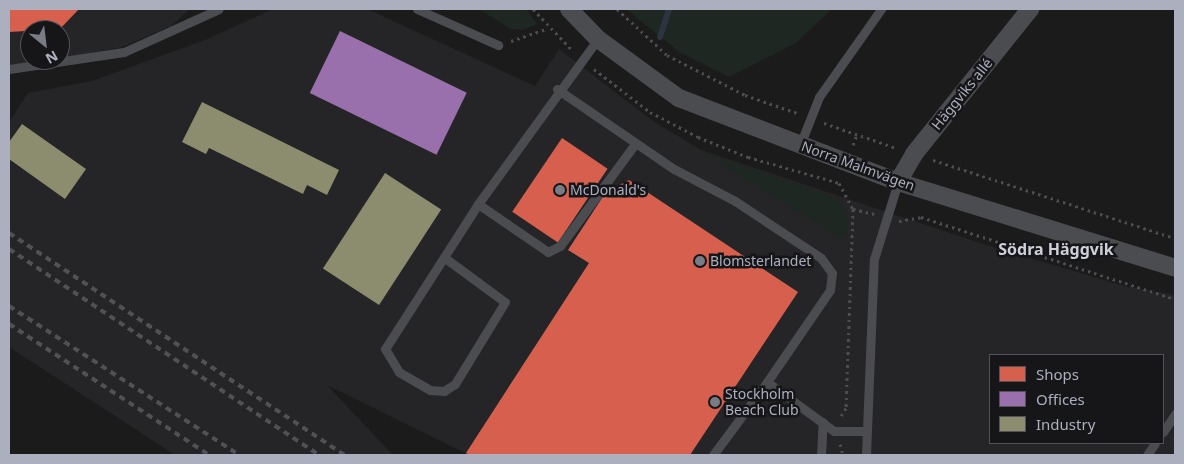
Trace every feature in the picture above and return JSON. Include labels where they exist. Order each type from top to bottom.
[{"type":"street","name":"Norra Malmvägen","points":[[569,9],[598,40],[678,98],[898,182],[1175,268]]},
{"type":"street","name":"Häggviks allé","points":[[898,182],[914,154],[1030,9]]},
{"type":"lane","points":[[9,69],[124,52],[218,9]]},
{"type":"lane","points":[[417,9],[498,45]]},
{"type":"lane","points":[[800,145],[819,98],[881,9]]},
{"type":"lane","points":[[444,258],[505,302],[455,384],[444,391],[430,390],[399,372],[385,349],[478,204],[558,89],[598,40]]},
{"type":"lane","points":[[558,89],[635,144],[735,201],[821,258],[832,273],[830,290],[767,382],[713,455]]},
{"type":"lane","points":[[478,204],[548,252],[560,246],[635,144]]},
{"type":"lane","points":[[866,455],[874,259],[898,182]]},
{"type":"lane","points":[[767,382],[834,431],[866,431]]},
{"type":"lane","points":[[1164,430],[1175,414]]},
{"type":"lane","points":[[821,455],[823,422]]},
{"type":"lane","points":[[1147,455],[1154,444]]},
{"type":"path","points":[[617,9],[667,55],[745,95],[914,154],[1175,238]]},
{"type":"path","points":[[498,45],[548,28]]},
{"type":"path","points":[[853,209],[906,222],[921,217],[1175,299]]},
{"type":"shaded area","points":[[9,9],[190,9],[171,26],[122,47],[70,57],[70,20],[20,20],[20,67],[9,69]]},
{"type":"shaded area","points":[[273,9],[367,9],[535,86],[559,49],[653,121],[701,150],[983,244],[1124,286],[1175,295],[1175,455],[469,455],[327,385],[393,455],[175,455],[9,347],[9,122],[28,93],[92,81],[205,40]]},
{"type":"shaded area","points":[[478,9],[526,9],[537,24],[523,30],[511,29]]},
{"type":"shaded area","points":[[626,9],[832,9],[796,43],[729,77],[679,52]]},
{"type":"shaded area","points":[[701,151],[840,199],[848,218],[848,233],[841,238]]},
{"type":"building: Shops","points":[[9,9],[79,9],[69,20],[20,20],[20,31],[9,32]]},
{"type":"building: Shops","name":"McDonald's","points":[[562,138],[608,169],[558,243],[512,212]]},
{"type":"building: Shops","points":[[629,180],[798,292],[690,455],[469,455],[466,453],[589,263],[568,250],[606,192]]},
{"type":"building: Offices","points":[[340,31],[467,93],[436,155],[310,93]]},
{"type":"building: Industry","points":[[202,102],[339,170],[327,195],[307,185],[303,194],[209,148],[206,154],[182,142]]},
{"type":"building: Industry","points":[[22,124],[86,169],[65,199],[9,159],[9,142]]},
{"type":"building: Industry","points":[[385,173],[441,209],[379,305],[323,269]]},
{"type":"waterway","points":[[660,37],[669,9]]},
{"type":"railway","points":[[9,233],[345,455]]},
{"type":"railway","points":[[9,249],[319,455]]},
{"type":"railway","points":[[9,306],[239,455]]},
{"type":"railway","points":[[9,324],[209,455]]},
{"type":"place","name":"McDonald's","points":[[560,190]]},
{"type":"place","name":"Blomsterlandet","points":[[700,261]]},
{"type":"place","name":"Stockholm Beach Club","points":[[715,402]]},
{"type":"district","name":"Södra Häggvik","points":[[1056,249]]}]
